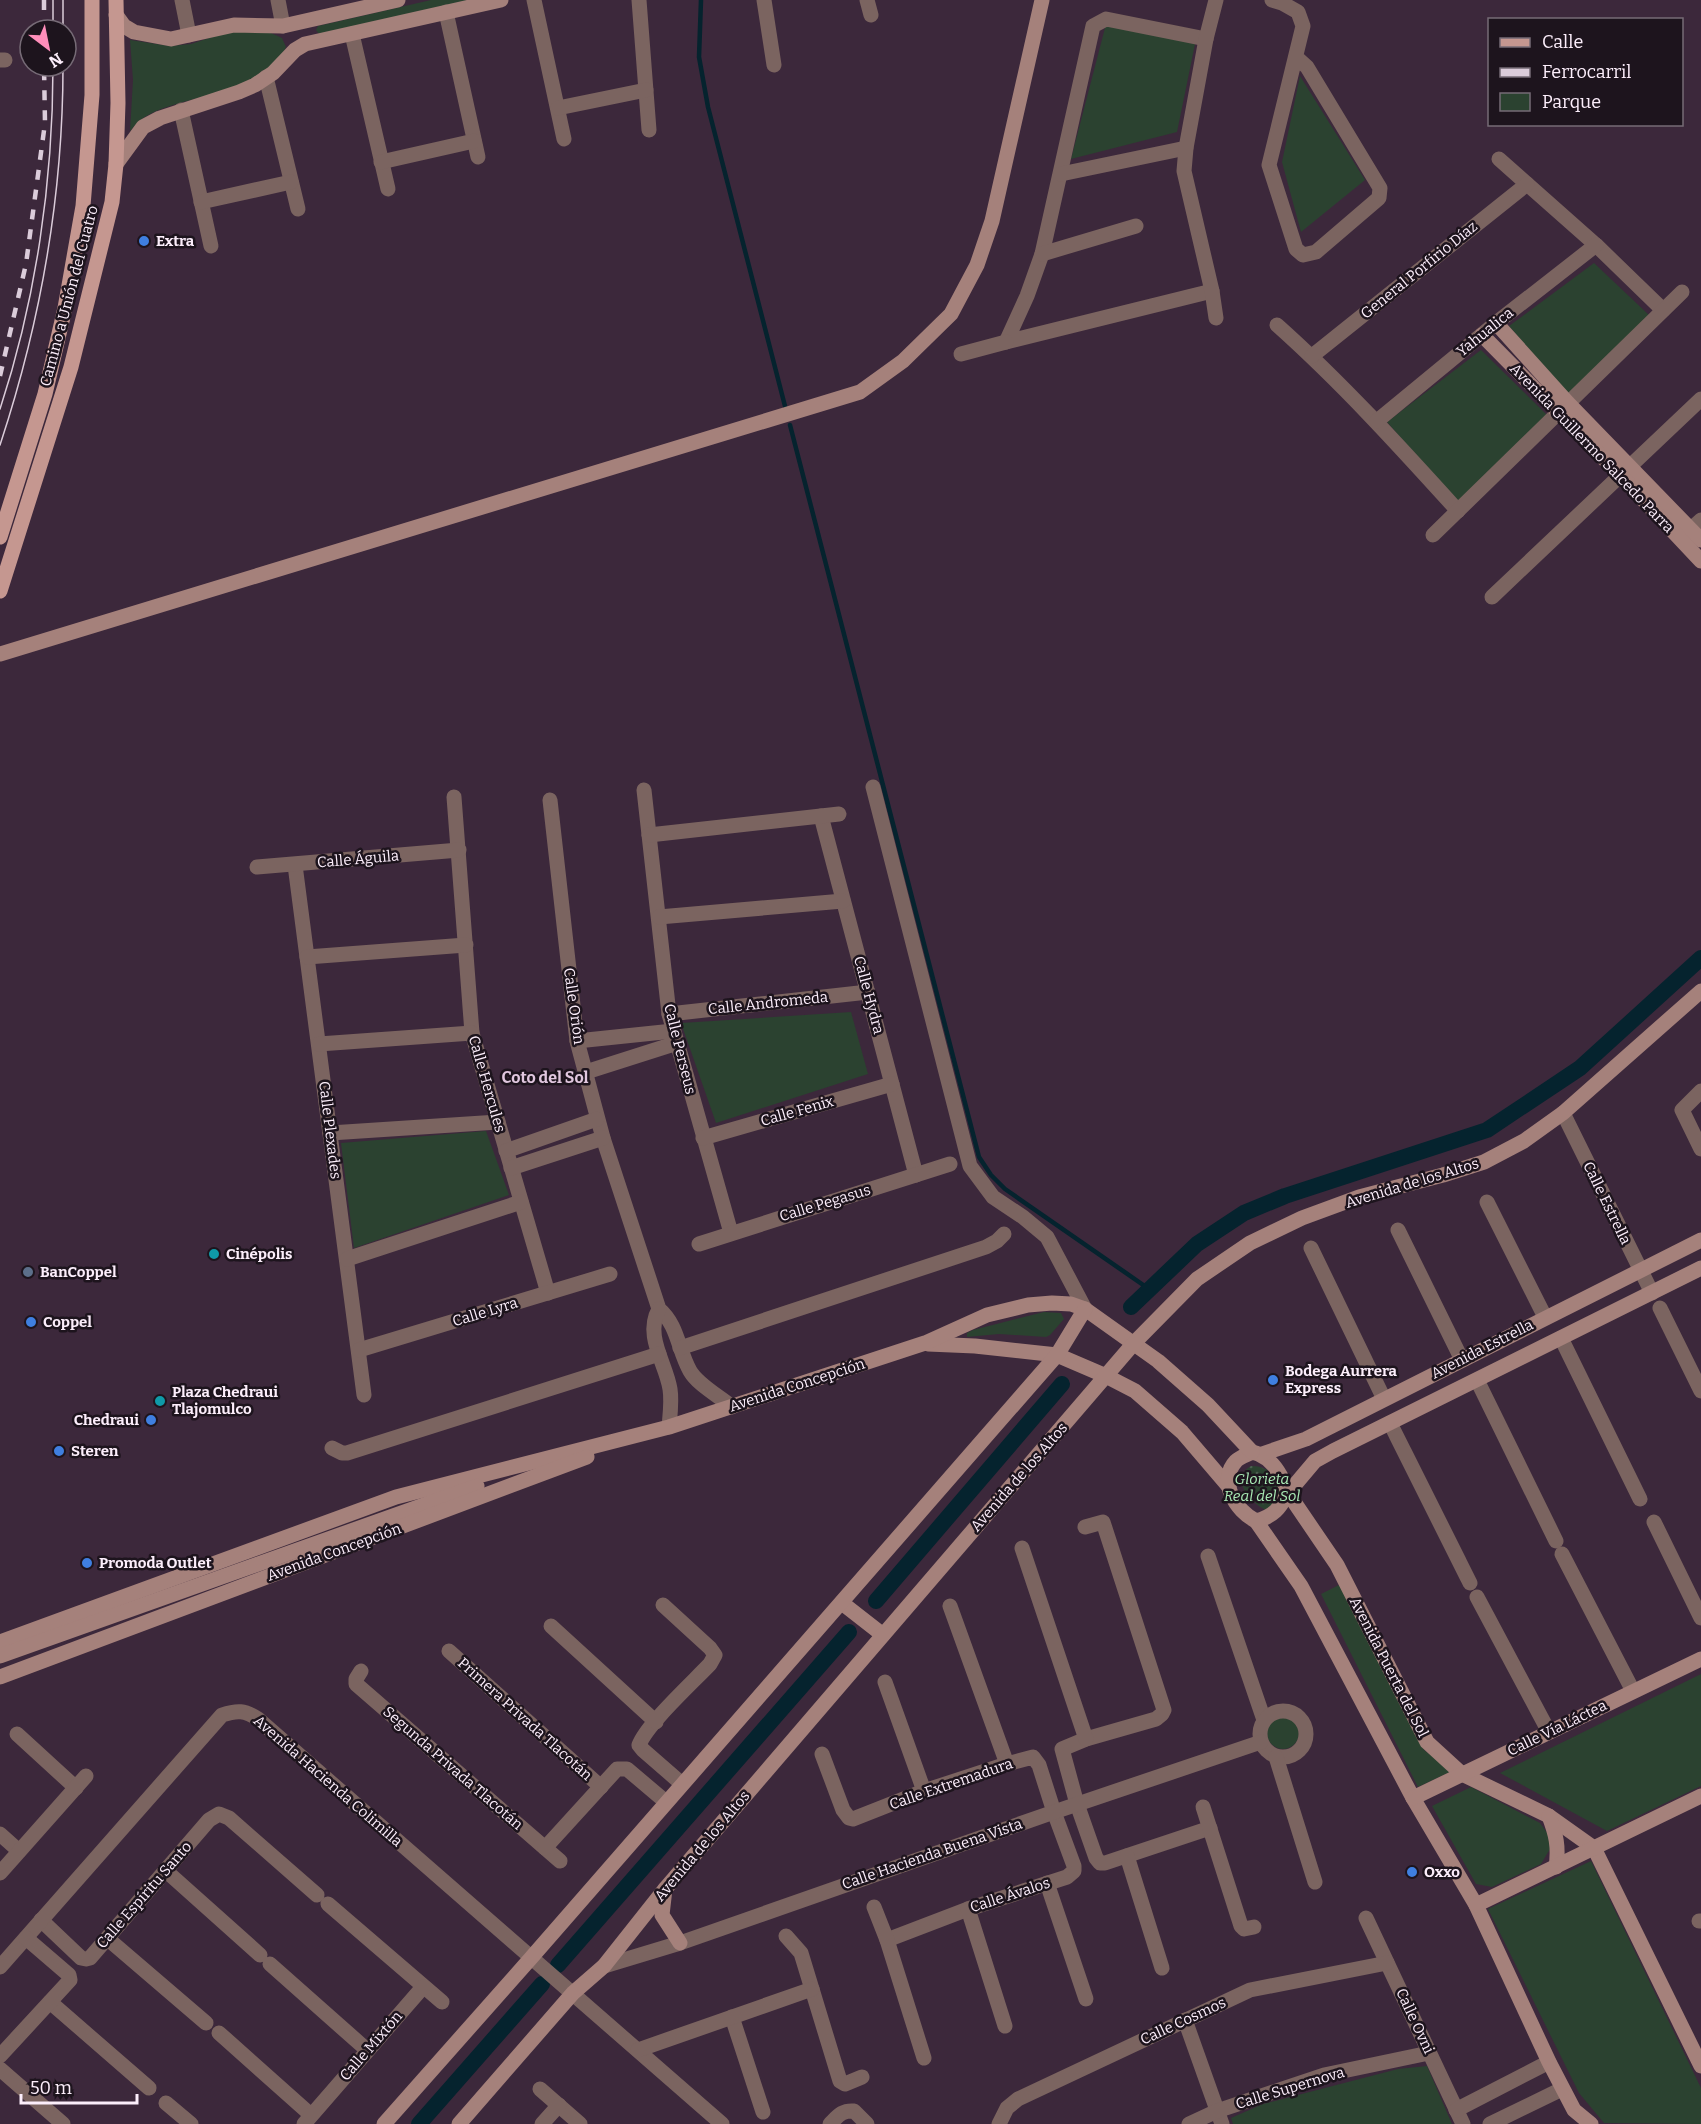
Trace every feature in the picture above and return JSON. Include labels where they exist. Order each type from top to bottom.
[{"type":"main road","name":"Camino a Unión del Cuatro","points":[[0,537],[45,394],[65,308],[83,206],[92,95],[92,0]]},
{"type":"main road","name":"Camino a Unión del Cuatro","points":[[0,591],[71,367],[112,202],[118,103],[116,8]]},
{"type":"street","points":[[182,0],[189,34]]},
{"type":"street","points":[[278,0],[284,26],[295,36],[297,42],[295,50]]},
{"type":"street","points":[[116,8],[124,26],[134,32],[171,39],[234,25],[284,26],[398,0]]},
{"type":"street","points":[[116,164],[143,126],[181,110],[239,92],[266,77],[295,50],[305,44],[501,0]]},
{"type":"street","points":[[534,0],[564,139]]},
{"type":"street","points":[[639,0],[649,130]]},
{"type":"street","points":[[764,0],[774,65]]},
{"type":"street","points":[[0,654],[860,392],[903,361],[951,314],[977,265],[992,221],[1042,0]]},
{"type":"street","points":[[1216,0],[1206,39],[1186,148],[1184,171],[1212,291],[1216,318]]},
{"type":"street","points":[[1272,0],[1298,12],[1303,26],[1269,165],[1296,249],[1303,255],[1316,252],[1379,198],[1380,188],[1307,67],[1296,57]]},
{"type":"street","points":[[446,12],[478,157]]},
{"type":"street","points":[[1006,342],[1028,296],[1042,254],[1093,26],[1106,19],[1206,39]]},
{"type":"street","points":[[352,34],[388,189]]},
{"type":"street","points":[[266,77],[298,209]]},
{"type":"street","points":[[558,108],[646,90]]},
{"type":"street","points":[[181,110],[211,246]]},
{"type":"street","points":[[381,162],[474,141]]},
{"type":"street","points":[[1061,174],[1186,148]]},
{"type":"street","points":[[1499,159],[1596,245],[1663,310]]},
{"type":"street","points":[[201,202],[291,182]]},
{"type":"street","name":"General Porfirio Díaz","points":[[1312,356],[1527,184]]},
{"type":"street","points":[[1042,254],[1136,226]]},
{"type":"street","name":"Yahualica","points":[[1377,421],[1496,323],[1596,245]]},
{"type":"street","points":[[961,354],[1212,291]]},
{"type":"street","points":[[1433,535],[1682,292]]},
{"type":"street","name":"Avenida Guillermo Salcedo Parra","points":[[1496,323],[1563,408]]},
{"type":"street","points":[[1277,325],[1312,356],[1377,421],[1458,511]]},
{"type":"street","name":"Avenida Guillermo Salcedo Parra","points":[[1482,335],[1563,408],[1624,470],[1693,532],[1701,561]]},
{"type":"street","points":[[1492,597],[1701,399]]},
{"type":"street","points":[[873,787],[970,1166],[993,1197],[1047,1237],[1085,1309],[1134,1342],[1208,1404],[1277,1470],[1287,1494],[1279,1510],[1273,1515],[1256,1521]]},
{"type":"street","name":"Calle Perseus","points":[[644,789],[669,1014],[730,1233]]},
{"type":"street","name":"Calle Hercules","points":[[454,797],[472,1033],[548,1293]]},
{"type":"street","name":"Calle Orión","points":[[550,800],[577,1041],[597,1119],[659,1309],[672,1325],[694,1378],[732,1407]]},
{"type":"street","points":[[650,835],[839,814]]},
{"type":"street","name":"Calle Hydra","points":[[821,816],[916,1175]]},
{"type":"street","name":"Calle Águila","points":[[257,867],[459,850]]},
{"type":"street","name":"Calle Plexades","points":[[295,865],[364,1395]]},
{"type":"street","points":[[658,917],[843,901]]},
{"type":"street","points":[[308,957],[466,945]]},
{"type":"street","name":"Avenida de los Altos","points":[[459,2124],[573,1993],[604,1966],[665,1889],[1134,1342],[1197,1279],[1250,1243],[1302,1218],[1359,1197],[1484,1162],[1506,1152],[1563,1113],[1701,991]]},
{"type":"street","name":"Calle Andromeda","points":[[669,1014],[868,992]]},
{"type":"street","points":[[319,1044],[472,1033]]},
{"type":"street","points":[[577,1041],[675,1037]]},
{"type":"street","points":[[586,1072],[675,1037]]},
{"type":"street","name":"Calle Fenix","points":[[703,1138],[892,1084]]},
{"type":"street","points":[[1699,1142],[1682,1110],[1701,1091]]},
{"type":"street","name":"Calle Estrella","points":[[1563,1113],[1652,1293]]},
{"type":"street","points":[[506,1151],[597,1119]]},
{"type":"street","points":[[330,1133],[498,1122]]},
{"type":"street","points":[[511,1168],[603,1138]]},
{"type":"street","name":"Calle Pegasus","points":[[699,1244],[951,1164]]},
{"type":"street","points":[[347,1259],[521,1202]]},
{"type":"street","points":[[1487,1202],[1545,1317]]},
{"type":"street","points":[[1398,1230],[1462,1360]]},
{"type":"street","points":[[680,1348],[986,1248],[1004,1234]]},
{"type":"street","name":"Avenida Estrella","points":[[1257,1453],[1306,1439],[1701,1240]]},
{"type":"street","points":[[1311,1248],[1384,1399]]},
{"type":"street","name":"Avenida Estrella","points":[[1287,1494],[1316,1461],[1701,1268]]},
{"type":"street","name":"Calle Lyra","points":[[359,1350],[610,1274]]},
{"type":"street","name":"Avenida Concepción","points":[[0,1642],[396,1497],[669,1427],[925,1343],[987,1315],[1028,1305],[1052,1303],[1071,1304],[1085,1309]]},
{"type":"street","points":[[1660,1308],[1701,1391]]},
{"type":"street","name":"Calle Orión","points":[[659,1309],[654,1318],[653,1332],[670,1389],[669,1427]]},
{"type":"street","points":[[384,2124],[1057,1355],[1085,1309]]},
{"type":"street","points":[[1561,1338],[1640,1499]]},
{"type":"street","name":"Avenida Concepción","points":[[925,1343],[1057,1355]]},
{"type":"street","points":[[332,1448],[347,1453],[659,1354]]},
{"type":"street","points":[[1057,1355],[1135,1391],[1182,1432],[1229,1487]]},
{"type":"street","points":[[1477,1380],[1633,1691]]},
{"type":"street","points":[[1390,1423],[1473,1590],[1549,1732]]},
{"type":"street","name":"Avenida Concepción","points":[[0,1677],[669,1427]]},
{"type":"street","name":"Avenida Concepción","points":[[0,1656],[418,1506],[576,1452]]},
{"type":"street","points":[[1257,1453],[1237,1459],[1231,1467],[1229,1487],[1236,1505],[1248,1517],[1256,1521],[1301,1586],[1413,1798],[1476,1905],[1577,2117],[1591,2124]]},
{"type":"street","name":"Avenida Puerta del Sol","points":[[1287,1494],[1337,1565],[1428,1742],[1462,1774],[1549,1816],[1594,1848],[1701,2066]]},
{"type":"street","points":[[1085,1527],[1102,1522],[1164,1707],[1162,1714],[1155,1719],[1086,1739],[1062,1749],[1077,1804],[1096,1858],[1100,1863],[1105,1863],[1210,1828]]},
{"type":"street","points":[[1654,1522],[1701,1618]]},
{"type":"street","points":[[1022,1548],[1086,1739]]},
{"type":"street","points":[[1208,1556],[1264,1720]]},
{"type":"street","points":[[842,1603],[883,1635]]},
{"type":"street","points":[[663,1605],[715,1655],[710,1664],[643,1737],[639,1745],[682,1784]]},
{"type":"street","points":[[950,1606],[1007,1764]]},
{"type":"street","points":[[550,1626],[656,1722]]},
{"type":"street","name":"Primera Privada Tlacotán","points":[[449,1650],[601,1787]]},
{"type":"street","name":"Calle Vía Láctea","points":[[1413,1798],[1701,1659]]},
{"type":"street","name":"Segunda Privada Tlacotán","points":[[361,1671],[356,1684],[560,1861]]},
{"type":"street","points":[[885,1682],[924,1791]]},
{"type":"street","name":"Avenida Hacienda Colimilla","points":[[0,1967],[222,1715],[234,1711],[246,1711],[258,1719],[722,2124]]},
{"type":"street","points":[[1288,1711],[1300,1717],[1306,1729],[1305,1743],[1296,1753],[1283,1757],[1267,1751],[1261,1742],[1260,1731],[1264,1720],[1274,1712],[1288,1711]]},
{"type":"street","points":[[0,1873],[81,1782],[17,1734]]},
{"type":"street","name":"Calle Hacienda Buena Vista","points":[[604,1966],[680,1943],[1261,1742]]},
{"type":"street","name":"Calle Extremadura","points":[[822,1754],[843,1810],[849,1818],[857,1818],[924,1791],[1030,1757],[1038,1761],[1054,1812]]},
{"type":"street","points":[[1276,1756],[1315,1882]]},
{"type":"street","points":[[545,1848],[614,1771],[624,1768],[666,1803]]},
{"type":"street","points":[[1476,1905],[1701,1796]]},
{"type":"street","points":[[1203,1807],[1241,1926],[1244,1929],[1254,1927]]},
{"type":"street","name":"Calle Ávalos","points":[[887,1940],[968,1909],[1070,1875],[1074,1869],[1054,1812]]},
{"type":"street","name":"Calle Espíritu Santo","points":[[41,1920],[84,1959],[90,1958],[208,1820],[219,1814],[229,1818],[423,1987]]},
{"type":"street","points":[[1549,1816],[1558,1840],[1556,1867]]},
{"type":"street","points":[[0,1834],[19,1851]]},
{"type":"street","points":[[1127,1856],[1162,1968]]},
{"type":"street","points":[[165,1870],[368,2050]]},
{"type":"street","points":[[1047,1882],[1086,1999]]},
{"type":"street","points":[[665,1889],[662,1915],[680,1943]]},
{"type":"street","points":[[874,1907],[887,1940],[924,2058]]},
{"type":"street","points":[[968,1909],[1005,2026]]},
{"type":"street","name":"Calle Ovni","points":[[1366,1918],[1463,2124]]},
{"type":"street","points":[[786,1936],[801,1953],[840,2081],[845,2084],[862,2077]]},
{"type":"street","points":[[0,2056],[70,1977],[26,1938]]},
{"type":"street","points":[[108,1939],[206,2023]]},
{"type":"street","name":"Calle Cosmos","points":[[999,2124],[1011,2103],[1250,1990],[1388,1963]]},
{"type":"street","points":[[423,1987],[442,2002]]},
{"type":"street","name":"Calle Mixtón","points":[[308,2119],[423,1987]]},
{"type":"street","points":[[638,2050],[812,1989]]},
{"type":"street","points":[[50,2002],[149,2088]]},
{"type":"street","points":[[732,2018],[763,2112]]},
{"type":"street","points":[[1185,2020],[1220,2117]]},
{"type":"street","points":[[219,2033],[308,2119]]},
{"type":"street","name":"Calle Supernova","points":[[1189,2124],[1220,2117],[1324,2075],[1430,2053]]},
{"type":"street","points":[[1456,2110],[1549,2062]]},
{"type":"street","points":[[0,2069],[63,2124]]},
{"type":"street","points":[[540,2089],[580,2124]]},
{"type":"street","points":[[1490,2124],[1562,2089]]},
{"type":"street","points":[[166,2103],[191,2124]]},
{"type":"street","points":[[542,2124],[559,2105]]},
{"type":"street","points":[[830,2124],[847,2110],[854,2111],[867,2124]]},
{"type":"green space","points":[[431,0],[469,0],[319,34],[316,30],[318,26]]},
{"type":"green space","points":[[1106,24],[1195,44],[1177,132],[1071,159]]},
{"type":"green space","points":[[245,31],[271,33],[282,38],[286,47],[276,62],[262,74],[226,90],[152,113],[130,131],[133,80],[130,40],[170,46],[191,44],[224,33]]},
{"type":"green space","points":[[1300,76],[1365,180],[1301,232],[1282,162]]},
{"type":"green space","points":[[1594,263],[1650,316],[1568,395],[1509,326]]},
{"type":"green space","points":[[1481,350],[1547,415],[1458,503],[1387,422]]},
{"type":"green space","points":[[851,1012],[868,1074],[716,1123],[681,1023]]},
{"type":"green space","points":[[486,1131],[509,1195],[354,1248],[341,1143]]},
{"type":"green space","points":[[1044,1312],[1061,1313],[1064,1319],[1046,1337],[999,1334],[967,1337],[967,1333],[973,1330]]},
{"type":"green space","name":"Glorieta Real del Sol","points":[[1251,1466],[1264,1468],[1274,1476],[1280,1487],[1282,1499],[1266,1510],[1254,1502],[1244,1490],[1242,1477]]},
{"type":"green space","points":[[1339,1585],[1424,1750],[1452,1771],[1418,1787],[1321,1594]]},
{"type":"green space","points":[[1701,1674],[1701,1786],[1607,1831],[1500,1773]]},
{"type":"green space","points":[[1283,1717],[1294,1722],[1299,1733],[1294,1744],[1283,1749],[1272,1744],[1267,1733],[1272,1722]]},
{"type":"green space","points":[[1471,1787],[1540,1823],[1548,1834],[1550,1849],[1541,1864],[1492,1887],[1476,1884],[1432,1806]]},
{"type":"green space","points":[[1591,1861],[1701,2088],[1701,2124],[1604,2123],[1579,2093],[1488,1909]]},
{"type":"green space","points":[[1427,2066],[1452,2124],[1233,2124],[1231,2118],[1263,2104],[1398,2069]]},
{"type":"waterway","points":[[701,0],[699,57],[708,107],[786,410]]},
{"type":"waterway","points":[[790,425],[979,1157],[991,1175],[1005,1189],[1149,1289]]},
{"type":"waterway","points":[[1131,1307],[1197,1244],[1244,1213],[1285,1196],[1487,1130],[1580,1068],[1701,958]]},
{"type":"waterway","points":[[876,1601],[1062,1384]]},
{"type":"waterway","points":[[558,1965],[849,1632]]},
{"type":"waterway","points":[[419,2124],[542,1984]]},
{"type":"tram line","points":[[53,0],[53,18]]},
{"type":"tram line","points":[[63,0],[63,18]]},
{"type":"tram line","points":[[0,409],[23,326],[40,240],[50,153],[53,78]]},
{"type":"tram line","points":[[0,445],[38,306],[54,210],[59,162],[63,78]]},
{"type":"railway","points":[[44,0],[44,18]]},
{"type":"railway","points":[[0,376],[26,264],[45,123],[44,78]]},
{"type":"place","name":"Extra","points":[[144,241]]},
{"type":"place","name":"Cinépolis","points":[[214,1254]]},
{"type":"place","name":"BanCoppel","points":[[28,1272]]},
{"type":"place","name":"Coppel","points":[[31,1322]]},
{"type":"place","name":"Bodega Aurrera Express","points":[[1273,1380]]},
{"type":"place","name":"Plaza Chedraui Tlajomulco","points":[[160,1401]]},
{"type":"place","name":"Chedraui","points":[[151,1420]]},
{"type":"place","name":"Steren","points":[[59,1451]]},
{"type":"place","name":"Promoda Outlet","points":[[87,1563]]},
{"type":"place","name":"Oxxo","points":[[1412,1872]]},
{"type":"district","name":"Coto del Sol","points":[[545,1077]]}]
